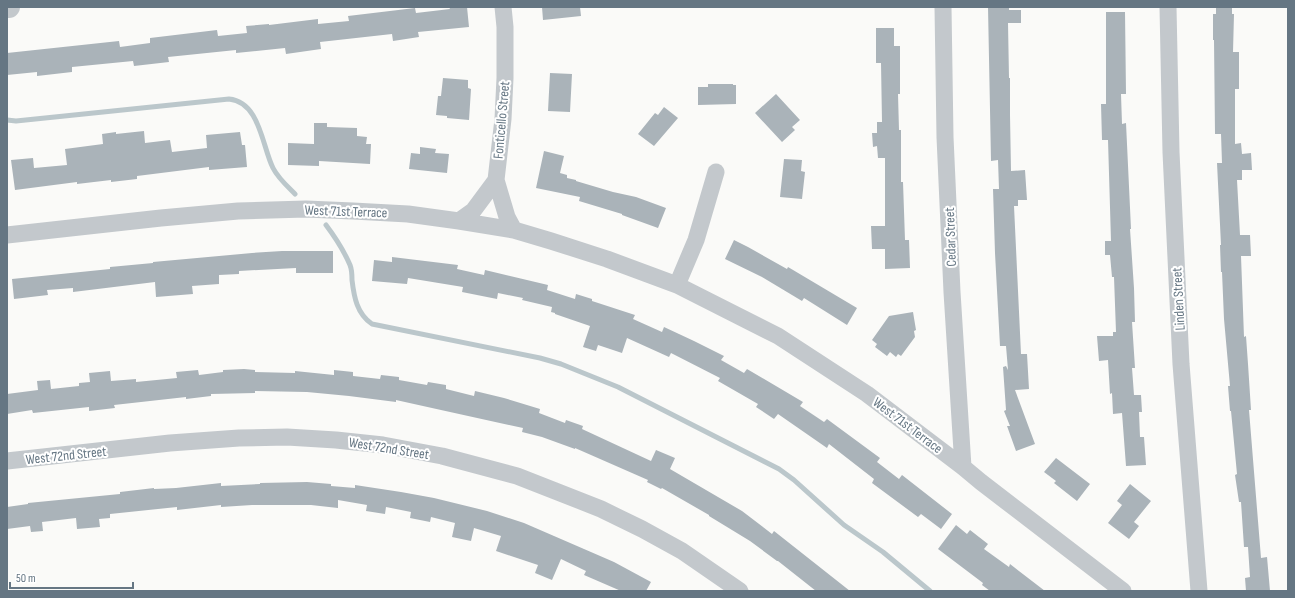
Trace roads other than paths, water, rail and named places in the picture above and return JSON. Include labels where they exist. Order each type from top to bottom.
[{"type":"street","name":"Fonticello Street","points":[[503,7],[505,27],[505,78],[503,119],[496,180],[507,217],[514,230]]},
{"type":"street","name":"Cedar Street","points":[[943,7],[945,137],[963,466]]},
{"type":"street","name":"Linden Street","points":[[1168,7],[1171,152],[1181,364],[1199,591]]},
{"type":"street","points":[[677,285],[696,240],[716,172]]},
{"type":"street","points":[[459,221],[472,211],[496,180]]},
{"type":"street","name":"West 71st Terrace","points":[[7,235],[238,211],[306,209],[408,214],[514,230],[551,240],[677,285],[778,336],[867,394],[963,466],[1123,591]]},
{"type":"street","name":"West 72nd Street","points":[[7,461],[170,443],[239,438],[336,440],[442,456],[517,476],[601,509],[642,529],[682,552],[740,591]]},
{"type":"waterway","points":[[7,120],[16,121],[229,99],[239,102],[254,116],[275,172],[295,194]]},
{"type":"waterway","points":[[326,225],[339,244],[350,265],[357,305],[363,315],[372,324],[540,358],[561,364],[618,387],[779,469],[794,480],[844,525],[883,552],[930,591]]}]
